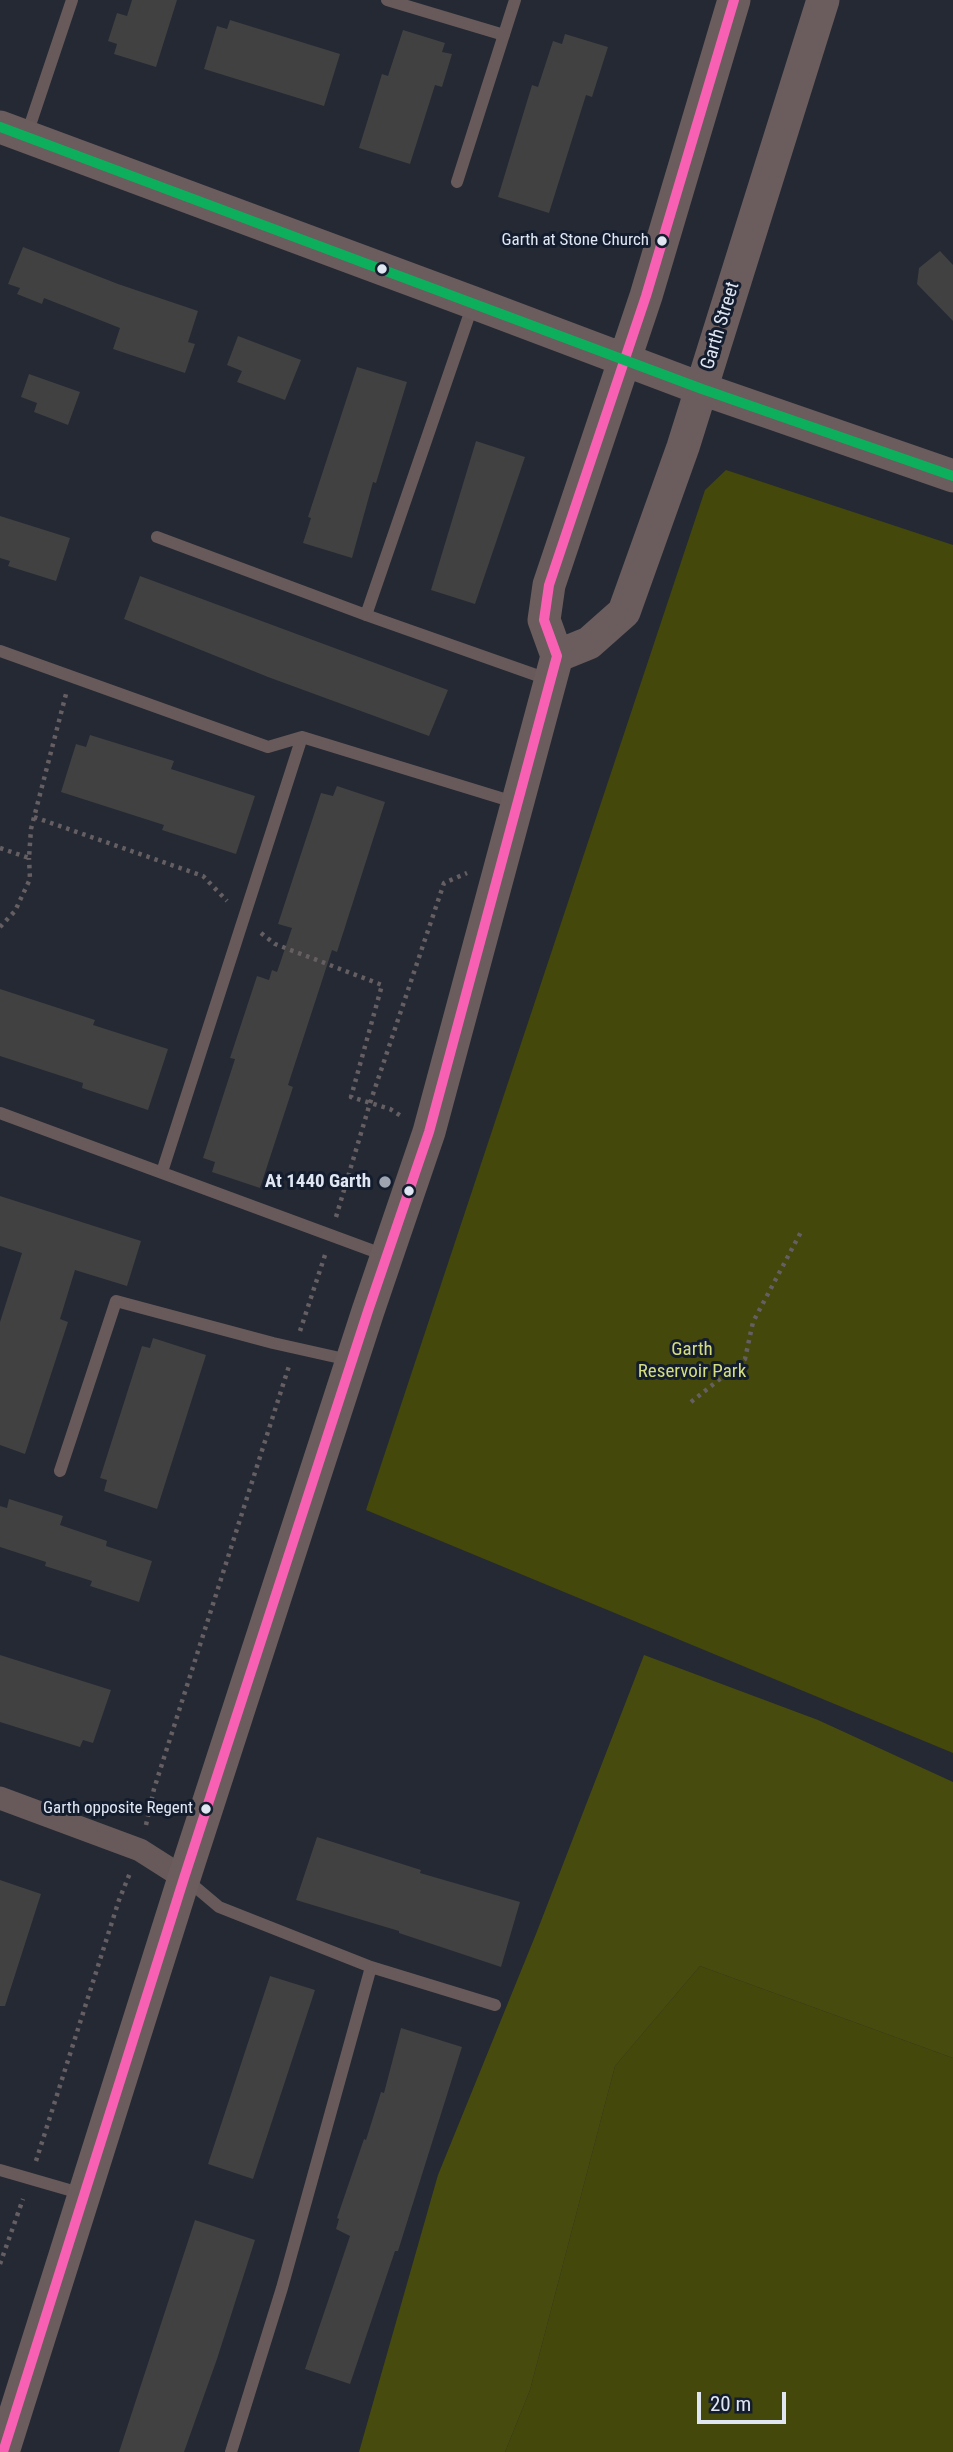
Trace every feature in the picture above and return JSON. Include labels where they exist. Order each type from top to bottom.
[{"type":"main road","points":[[3,2452],[184,1878],[368,1311],[429,1132],[554,668],[544,620],[549,585],[646,296],[734,0]]},
{"type":"main road","points":[[770,168],[798,0]]},
{"type":"main road","name":"Garth Street","points":[[554,668],[589,643],[624,612],[702,390],[823,0]]},
{"type":"main road","points":[[13,132],[702,390],[953,476]]},
{"type":"street","points":[[0,1798],[140,1850],[184,1878]]},
{"type":"lane","points":[[13,132],[72,0]]},
{"type":"lane","points":[[387,0],[503,35]]},
{"type":"lane","points":[[457,182],[515,0]]},
{"type":"lane","points":[[366,615],[474,303]]},
{"type":"lane","points":[[157,537],[366,615],[554,668]]},
{"type":"lane","points":[[0,651],[268,747],[302,737],[517,803]]},
{"type":"lane","points":[[162,1172],[302,737]]},
{"type":"lane","points":[[0,1113],[388,1257]]},
{"type":"lane","points":[[60,1471],[116,1301],[352,1361]]},
{"type":"lane","points":[[184,1878],[219,1907],[371,1967],[495,2005]]},
{"type":"lane","points":[[231,2452],[282,2288],[371,1967]]},
{"type":"lane","points":[[0,2170],[84,2194]]},
{"type":"path","points":[[0,927],[15,911],[30,879],[29,858],[34,817],[71,675]]},
{"type":"path","points":[[34,817],[203,876],[243,919],[275,944],[382,985],[351,1097],[390,1109],[429,1132]]},
{"type":"path","points":[[0,848],[29,858]]},
{"type":"path","points":[[0,2264],[119,1900],[140,1850],[154,1789],[331,1235],[370,1103],[444,883],[502,856]]},
{"type":"path","points":[[691,1402],[745,1359],[753,1322],[802,1230]]},
{"type":"green space","name":"Garth Reservoir Park","points":[[726,470],[953,545],[953,1753],[366,1510],[705,490]]},
{"type":"green space","points":[[644,1655],[818,1720],[953,1782],[953,2058],[700,1966],[615,2066],[530,2390],[505,2452],[359,2452],[438,2175],[536,1934]]},
{"type":"green space","points":[[700,1966],[953,2058],[953,2452],[505,2452],[530,2390],[615,2066]]},
{"type":"building","points":[[132,0],[177,0],[156,67],[114,54],[117,44],[108,41],[117,13],[127,16]]},
{"type":"building","points":[[230,20],[340,54],[324,106],[204,69],[217,26],[227,29]]},
{"type":"building","points":[[403,30],[445,43],[442,52],[452,54],[442,87],[435,85],[410,164],[359,148],[382,74],[388,76]]},
{"type":"building","points":[[565,34],[608,47],[592,97],[586,95],[549,213],[498,197],[532,85],[538,87],[553,41],[562,44]]},
{"type":"building","points":[[23,247],[118,284],[198,311],[188,342],[195,344],[185,373],[113,349],[120,328],[44,298],[42,304],[17,294],[20,288],[8,284]]},
{"type":"building","points":[[940,251],[953,265],[953,321],[917,284],[919,268]]},
{"type":"building","points":[[238,336],[301,360],[285,400],[237,382],[242,371],[227,365]]},
{"type":"building","points":[[357,367],[407,382],[376,483],[373,482],[352,558],[303,543],[311,518],[308,517]]},
{"type":"building","points":[[29,374],[80,392],[68,425],[34,412],[37,403],[21,397]]},
{"type":"building","points":[[476,441],[525,457],[475,604],[431,590]]},
{"type":"building","points":[[0,516],[70,538],[56,581],[8,566],[10,561],[0,558]]},
{"type":"building","points":[[140,576],[448,690],[429,736],[268,677],[124,619]]},
{"type":"building","points":[[90,735],[174,761],[171,769],[255,796],[236,854],[162,830],[164,825],[61,792],[76,744],[86,747]]},
{"type":"building","points":[[337,786],[385,802],[337,952],[332,950],[288,1085],[293,1087],[260,1188],[212,1172],[215,1162],[203,1158],[235,1059],[230,1058],[257,976],[269,980],[272,970],[277,972],[292,928],[278,924],[321,793],[333,796]]},
{"type":"building","points":[[0,989],[95,1020],[93,1025],[168,1049],[148,1110],[82,1088],[83,1083],[0,1056]]},
{"type":"building","points":[[0,1196],[141,1241],[127,1286],[75,1270],[60,1319],[68,1322],[25,1454],[0,1445],[0,1322],[22,1253],[0,1246]]},
{"type":"building","points":[[153,1338],[206,1355],[157,1509],[104,1491],[107,1480],[100,1478],[142,1346],[150,1348]]},
{"type":"building","points":[[9,1499],[63,1516],[60,1525],[107,1541],[106,1546],[152,1561],[139,1602],[90,1586],[92,1581],[45,1566],[46,1562],[0,1547],[0,1506],[7,1508]]},
{"type":"building","points":[[0,1655],[111,1690],[93,1743],[83,1740],[80,1747],[0,1722]]},
{"type":"building","points":[[317,1837],[421,1870],[420,1873],[520,1902],[501,1967],[399,1931],[296,1900]]},
{"type":"building","points":[[0,1880],[41,1894],[5,2006],[0,2006]]},
{"type":"building","points":[[270,1976],[315,1990],[253,2179],[208,2164]]},
{"type":"building","points":[[401,2028],[462,2047],[398,2251],[395,2251],[350,2384],[305,2369],[350,2236],[336,2229],[337,2218],[381,2092],[384,2093]]},
{"type":"building","points":[[195,2220],[255,2240],[217,2359],[184,2452],[119,2452]]},
{"type":"transit line","points":[[3,2452],[184,1878],[368,1311],[429,1132],[557,656],[544,620],[549,585],[646,296],[734,0]]},
{"type":"transit line","points":[[0,127],[702,389],[953,476]]},
{"type":"place","name":"Garth at Stone Church","points":[[662,241]]},
{"type":"place","name":"At 1440 Garth","points":[[385,1182]]},
{"type":"place","name":"Garth opposite Regent","points":[[206,1809]]}]
